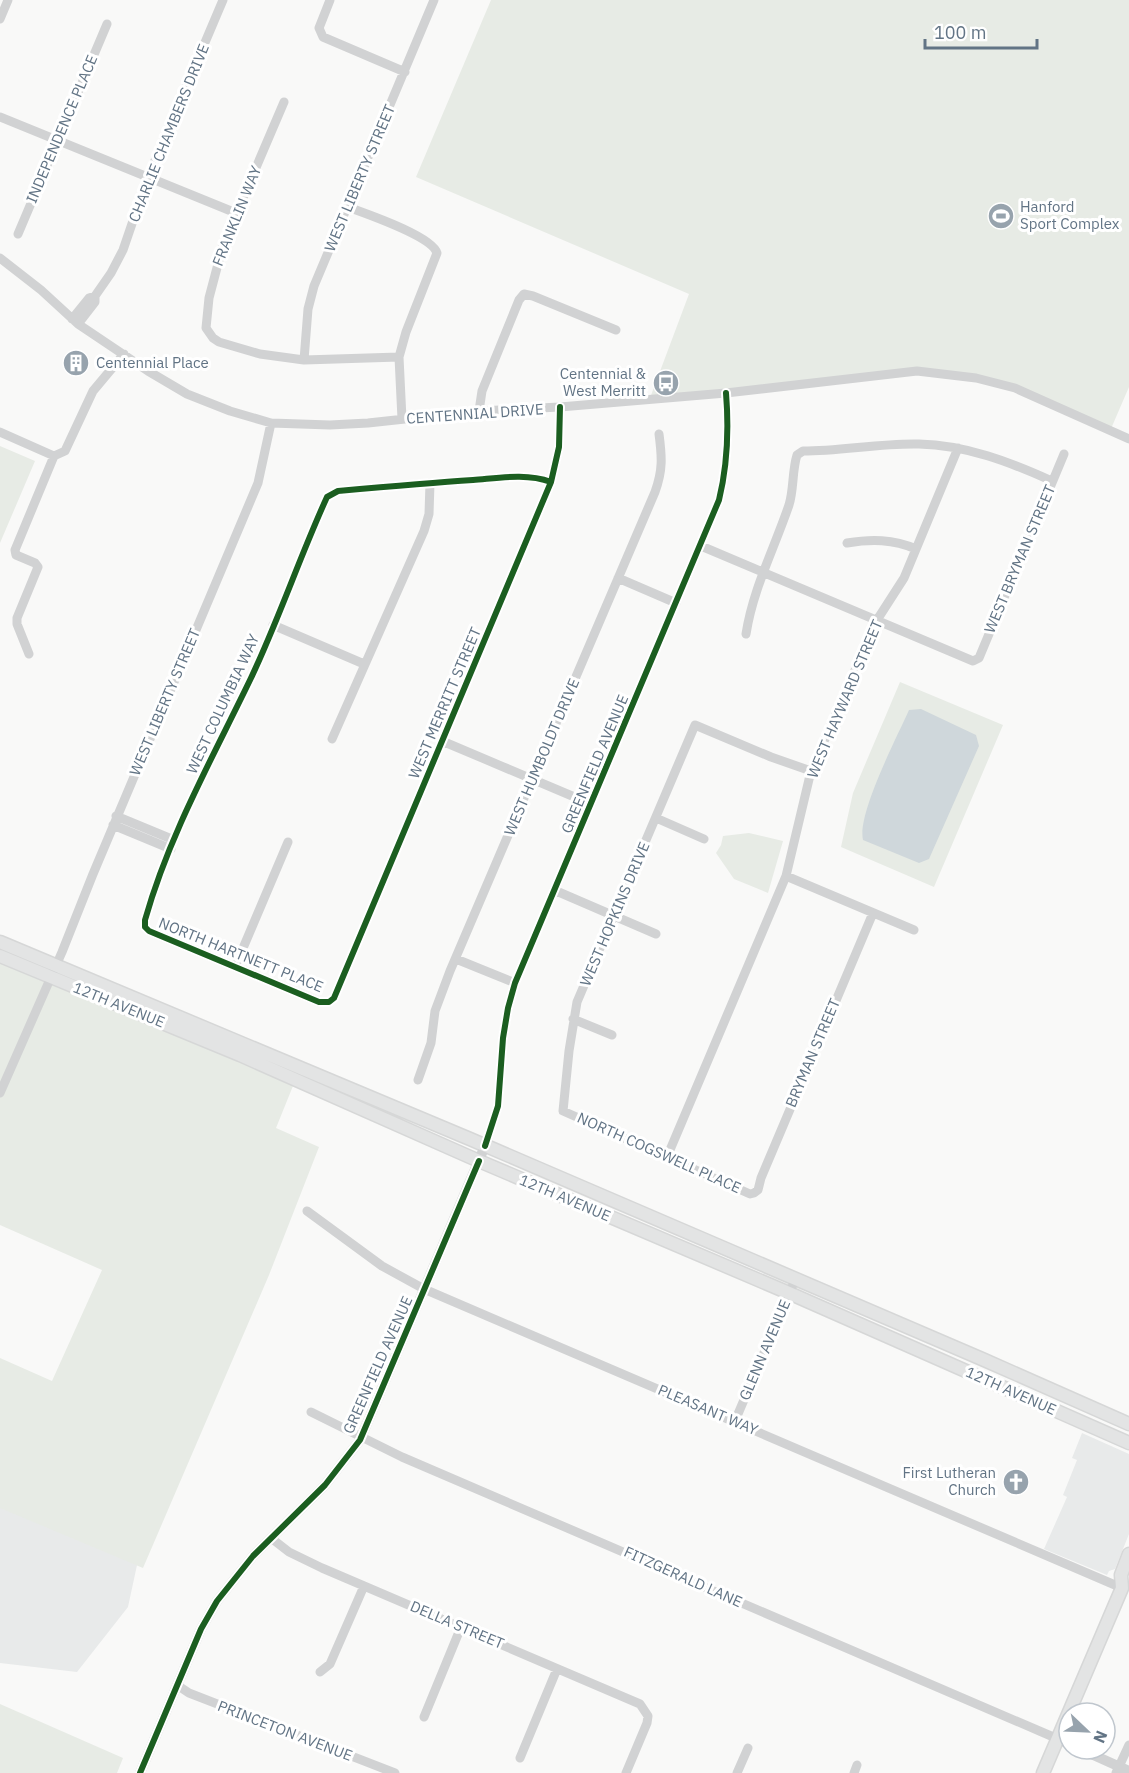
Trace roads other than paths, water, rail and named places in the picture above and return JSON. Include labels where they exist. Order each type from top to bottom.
[{"type":"main road","name":"12TH AVENUE","points":[[0,942],[485,1146],[1129,1424]]},
{"type":"main road","name":"12TH AVENUE","points":[[0,956],[240,1055],[1129,1443]]},
{"type":"main road","points":[[1079,1701],[1126,1585],[1121,1575],[1129,1554]]},
{"type":"main road","points":[[1043,1773],[1057,1751]]},
{"type":"street","points":[[1,13],[8,0]]},
{"type":"street","name":"CHARLIE CHAMBERS DRIVE","points":[[75,321],[95,302],[95,297],[123,250],[148,177],[223,0]]},
{"type":"street","points":[[330,0],[319,28],[321,35],[327,40],[405,72]]},
{"type":"street","name":"WEST LIBERTY STREET","points":[[304,360],[308,309],[314,286],[434,0]]},
{"type":"street","name":"INDEPENDENCE PLACE","points":[[18,234],[106,24]]},
{"type":"street","name":"FRANKLIN WAY","points":[[284,102],[236,213],[215,272],[205,321],[208,333],[219,342],[278,357],[304,360]]},
{"type":"street","points":[[0,117],[236,213]]},
{"type":"street","points":[[348,207],[423,238],[436,248],[435,263],[406,332],[399,357],[402,419]]},
{"type":"street","name":"CENTENNIAL DRIVE","points":[[0,258],[41,290],[75,321],[187,394],[230,411],[271,423],[330,425],[479,411],[560,407],[726,393],[917,371],[949,373],[1015,388],[1129,439]]},
{"type":"street","points":[[479,411],[482,391],[519,300],[524,294],[616,330]]},
{"type":"street","points":[[29,654],[17,624],[17,618],[38,567],[35,563],[16,555],[15,550],[54,456],[65,451],[93,391],[124,354]]},
{"type":"street","points":[[304,360],[399,357]]},
{"type":"street","name":"GREENFIELD AVENUE","points":[[140,1773],[201,1629],[217,1601],[271,1538],[325,1485],[361,1437],[479,1161],[498,1106],[503,1038],[515,983],[719,500],[726,473],[729,431],[726,393]]},
{"type":"street","name":"WEST MERRITT STREET","points":[[329,1002],[337,994],[551,482],[559,447],[560,407]]},
{"type":"street","name":"WEST LIBERTY STREET","points":[[0,1093],[51,978],[258,483],[271,423]]},
{"type":"street","points":[[0,432],[54,456]]},
{"type":"street","name":"WEST HUMBOLDT DRIVE","points":[[418,1080],[431,1043],[435,1011],[661,475],[659,434]]},
{"type":"street","points":[[746,634],[749,615],[763,572],[790,502],[797,455],[803,451],[920,444],[958,448],[992,456],[1052,481]]},
{"type":"street","name":"WEST HAYWARD STREET","points":[[668,1157],[786,876],[812,771],[877,620],[904,578],[958,448]]},
{"type":"street","name":"WEST BRYMAN STREET","points":[[877,620],[973,661],[979,658],[1064,454]]},
{"type":"street","points":[[332,739],[423,531],[429,514],[430,483],[521,477],[541,478],[551,482]]},
{"type":"street","name":"WEST COLUMBIA WAY","points":[[145,927],[147,912],[172,844],[198,785],[252,676],[330,494],[338,491],[430,483]]},
{"type":"street","points":[[847,543],[871,539],[907,545],[916,549]]},
{"type":"street","points":[[701,546],[877,620]]},
{"type":"street","points":[[618,578],[676,603]]},
{"type":"street","points":[[273,625],[364,664]]},
{"type":"street","name":"WEST HOPKINS DRIVE","points":[[563,1111],[573,1020],[578,1002],[695,725],[771,757],[812,771]]},
{"type":"street","points":[[442,741],[591,804]]},
{"type":"street","points":[[656,818],[704,839]]},
{"type":"street","points":[[115,821],[172,844]]},
{"type":"street","points":[[235,967],[288,842]]},
{"type":"street","points":[[786,876],[914,930]]},
{"type":"street","points":[[554,890],[656,934]]},
{"type":"street","name":"BRYMAN STREET","points":[[754,1193],[758,1190],[760,1178],[873,913]]},
{"type":"street","name":"NORTH HARTNETT PLACE","points":[[145,927],[154,934],[319,1002],[329,1002]]},
{"type":"street","points":[[456,959],[515,983]]},
{"type":"street","points":[[573,1020],[612,1035]]},
{"type":"street","name":"NORTH COGSWELL PLACE","points":[[563,1111],[750,1194],[754,1193]]},
{"type":"street","name":"PLEASANT WAY","points":[[307,1211],[382,1266],[424,1289],[1126,1585]]},
{"type":"street","name":"GLENN AVENUE","points":[[735,1421],[795,1280]]},
{"type":"street","name":"FITZGERALD LANE","points":[[311,1412],[392,1452],[1057,1739]]},
{"type":"street","name":"DELLA STREET","points":[[271,1538],[289,1552],[364,1586],[640,1704],[648,1716],[647,1723],[626,1773]]},
{"type":"street","points":[[320,1672],[330,1664],[364,1586]]},
{"type":"street","points":[[423,1717],[461,1627]]},
{"type":"street","points":[[520,1758],[557,1669]]},
{"type":"street","name":"PRINCETON AVENUE","points":[[177,1685],[189,1693],[394,1773]]},
{"type":"street","points":[[1103,1761],[1121,1770],[1129,1745]]},
{"type":"street","points":[[737,1773],[748,1748]]},
{"type":"place","name":"Hanford Sport Complex","points":[[1001,216]]},
{"type":"place","name":"Centennial Place","points":[[76,363]]},
{"type":"place","name":"Centennial & West Merritt","points":[[666,383]]},
{"type":"place","name":"First Lutheran Church","points":[[1016,1482]]}]
